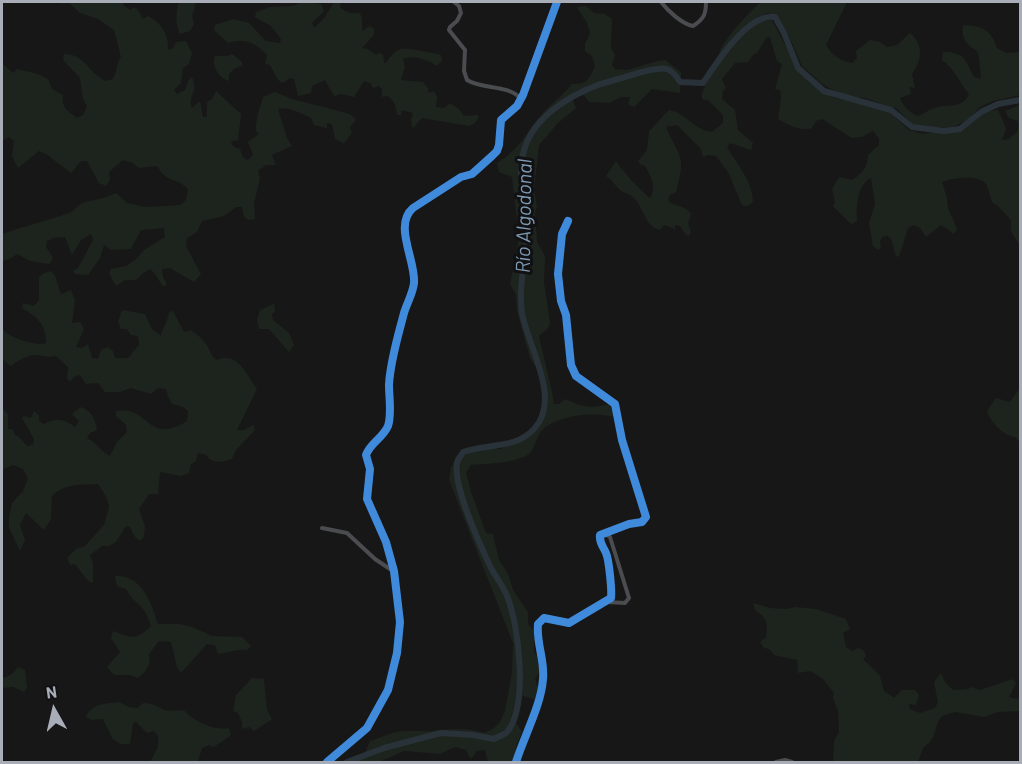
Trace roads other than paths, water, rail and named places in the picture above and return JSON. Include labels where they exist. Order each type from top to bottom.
[{"type":"street","points":[[454,2],[459,6],[461,13],[449,30],[465,50],[464,71],[467,80],[513,92],[521,99]]},
{"type":"street","points":[[327,762],[367,728],[392,678],[398,653],[400,622],[394,571],[386,542],[367,499],[370,469],[366,455],[388,427],[390,374],[414,284],[406,246],[405,229],[409,210],[461,177],[472,174],[497,151],[501,120],[517,106],[521,99],[557,2]]},
{"type":"street","points":[[661,2],[665,8],[686,24],[693,26],[704,18],[706,2]]},
{"type":"street","points":[[516,762],[543,686],[538,624],[541,620],[548,618],[569,623],[611,598],[607,555],[599,538],[602,533],[642,522],[645,519],[624,449],[615,404],[576,376],[571,365],[566,315],[561,302],[558,274],[562,234],[568,221]]},
{"type":"street","points":[[322,528],[347,533],[375,559],[394,571]]},
{"type":"street","points":[[602,533],[610,537],[629,598],[625,603],[605,602]]},
{"type":"street","points":[[776,762],[785,760],[792,762]]},
{"type":"waterway","name":"Río Algodonal","points":[[347,762],[384,748],[441,733],[494,739],[506,733],[518,705],[520,666],[511,609],[507,596],[481,546],[463,501],[457,464],[463,452],[509,443],[526,436],[542,417],[545,403],[544,388],[541,372],[525,327],[521,303],[527,231],[521,164],[528,139],[547,115],[560,104],[589,89],[650,70],[667,69],[680,82],[703,83],[744,30],[755,22],[775,17],[798,68],[824,91],[891,110],[912,127],[944,131],[960,129],[981,112],[998,104],[1020,100]]}]
